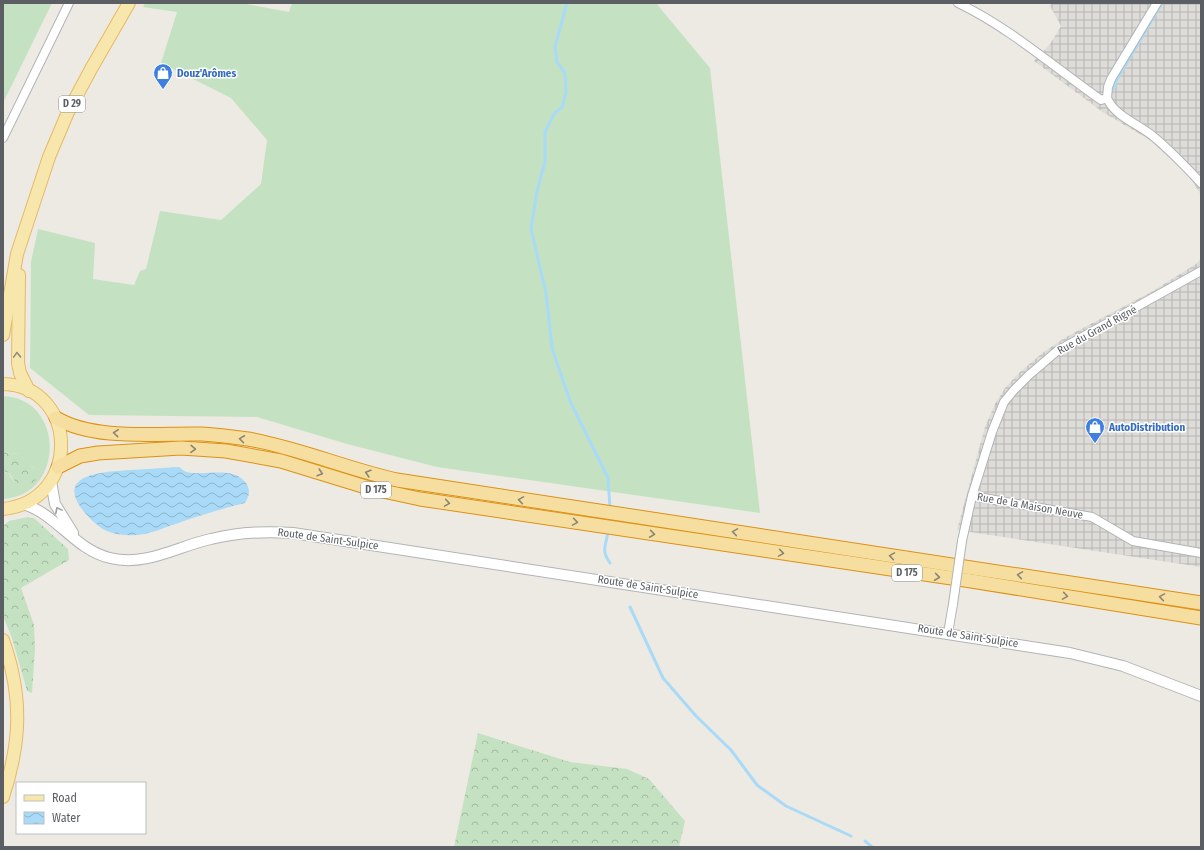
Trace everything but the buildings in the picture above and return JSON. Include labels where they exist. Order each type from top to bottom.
[{"type":"highway","name":"D 175","points":[[56,418],[72,426],[100,431],[155,434],[204,434],[249,440],[285,447],[346,467],[397,480],[1201,603]]},
{"type":"highway","name":"D 175","points":[[58,467],[80,456],[98,452],[181,448],[226,450],[280,461],[394,494],[965,580],[1201,618]]},
{"type":"main road","name":"D 29","points":[[3,335],[17,254],[48,157],[68,112],[91,69],[130,3]]},
{"type":"main road","name":"D 29","points":[[29,391],[20,373],[17,353],[19,276],[30,213]]},
{"type":"main road","points":[[3,384],[19,386],[29,391],[44,403],[56,418],[62,443],[58,467],[51,481],[39,495],[23,504],[3,509]]},
{"type":"main road","points":[[3,640],[13,674],[18,710],[16,747],[3,798]]},
{"type":"street","points":[[3,138],[69,3]]},
{"type":"street","points":[[958,3],[977,12],[1101,100],[1106,98]]},
{"type":"street","points":[[1157,3],[1112,79],[1108,87],[1106,98],[1109,105],[1154,136],[1201,182]]},
{"type":"street","name":"Rue du Grand Rigné","points":[[948,633],[962,540],[972,496],[996,418],[1004,402],[1028,375],[1068,345],[1173,288],[1201,271]]},
{"type":"street","name":"Route de Saint-Sulpice","points":[[51,481],[55,504],[62,518],[77,537],[92,551]]},
{"type":"street","name":"Rue de la Maison Neuve","points":[[972,496],[1092,517],[1133,541],[1201,553]]},
{"type":"street","name":"Route de Saint-Sulpice","points":[[23,504],[43,512],[75,540],[92,551],[110,558],[130,560],[159,556],[210,539],[238,533],[261,531],[293,533],[1070,653],[1123,666],[1201,696]]},
{"type":"shaded area","points":[[1052,3],[1201,3],[1201,195],[1189,176],[1150,140],[1104,113],[1034,61],[1050,44],[1061,26],[1050,6]]},
{"type":"shaded area","points":[[1201,259],[1201,567],[957,530],[985,427],[995,404],[1005,388],[1019,373],[1041,354],[1066,337],[1153,291],[1196,264]]},
{"type":"green space","points":[[3,3],[52,3],[3,103]]},
{"type":"green space","points":[[145,3],[241,3],[289,12],[292,3],[656,3],[710,68],[760,513],[437,467],[347,444],[257,417],[89,415],[30,368],[31,262],[38,229],[95,243],[93,279],[134,285],[140,271],[146,269],[160,211],[221,220],[261,184],[267,140],[231,98],[161,63],[177,12],[143,7]]},
{"type":"green space","points":[[3,396],[23,401],[38,413],[47,429],[50,447],[47,466],[38,482],[24,494],[3,499],[3,471],[9,474],[14,482],[34,468],[19,454],[3,452]]},
{"type":"green space","points":[[3,452],[19,454],[27,459],[39,476],[33,484],[15,482],[8,473],[3,471]]},
{"type":"green space","points":[[28,517],[35,519],[68,549],[69,560],[21,588],[34,625],[35,649],[32,693],[27,691],[12,638],[3,616],[3,526],[9,521]]},
{"type":"green space","points":[[478,733],[570,762],[627,769],[649,779],[685,821],[679,847],[454,847]]},
{"type":"water","points":[[179,467],[186,472],[234,474],[248,486],[248,498],[245,503],[205,514],[154,532],[140,535],[119,534],[103,529],[85,513],[76,500],[74,490],[78,482],[86,477],[108,472]]},
{"type":"waterway","points":[[567,3],[555,47],[557,62],[565,73],[566,92],[562,107],[554,114],[545,132],[545,162],[537,191],[531,229],[546,293],[552,348],[570,401],[608,478],[610,508]]},
{"type":"waterway","points":[[1114,89],[1116,81],[1162,3]]},
{"type":"waterway","points":[[608,530],[605,554],[610,563]]},
{"type":"waterway","points":[[630,607],[663,678],[696,716],[731,750],[757,785],[786,806],[851,836]]},
{"type":"waterway","points":[[865,841],[872,847]]},
{"type":"place","name":"Douz'Arômes","points":[[163,90]]},
{"type":"place","name":"AutoDistribution","points":[[1095,444]]}]
